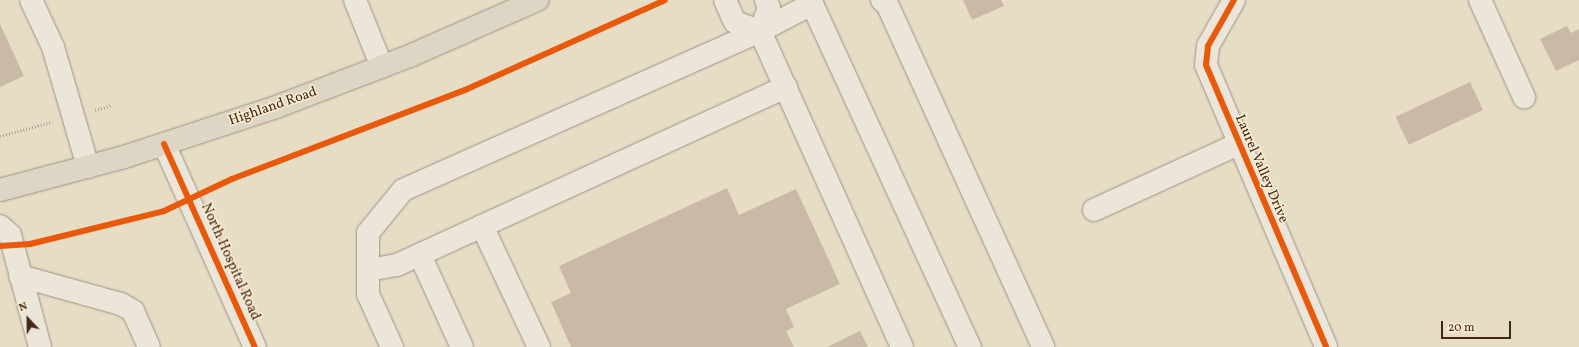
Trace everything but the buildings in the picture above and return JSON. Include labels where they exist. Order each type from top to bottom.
[{"type":"highway","name":"Highland Road","points":[[0,190],[88,167],[276,107],[382,67],[536,0]]},
{"type":"street","points":[[31,0],[53,47],[88,167]]},
{"type":"street","points":[[355,0],[382,67]]},
{"type":"street","points":[[725,0],[735,22],[760,31],[902,347]]},
{"type":"street","points":[[760,31],[769,8],[766,0]]},
{"type":"street","points":[[882,0],[887,4],[1043,347]]},
{"type":"street","name":"Laurel Valley Drive","points":[[1234,0],[1208,46],[1206,65],[1238,144],[1326,347]]},
{"type":"street","points":[[1480,0],[1524,97]]},
{"type":"street","points":[[392,347],[368,294],[368,233],[403,190],[760,31],[819,2],[970,347]]},
{"type":"street","points":[[368,270],[397,265],[420,255],[786,87]]},
{"type":"street","name":"North Hospital Road","points":[[164,144],[255,347]]},
{"type":"street","points":[[1094,210],[1238,144]]},
{"type":"street","points":[[0,226],[10,236],[40,347]]},
{"type":"street","points":[[482,226],[539,347]]},
{"type":"street","points":[[420,255],[462,347]]},
{"type":"street","points":[[20,276],[121,304],[133,311],[149,347]]},
{"type":"cycle path","points":[[0,246],[30,244],[164,211],[232,179],[465,90],[665,0]]},
{"type":"cycle path","points":[[1234,0],[1208,46],[1206,65],[1326,347]]},
{"type":"cycle path","points":[[164,144],[255,347]]}]
